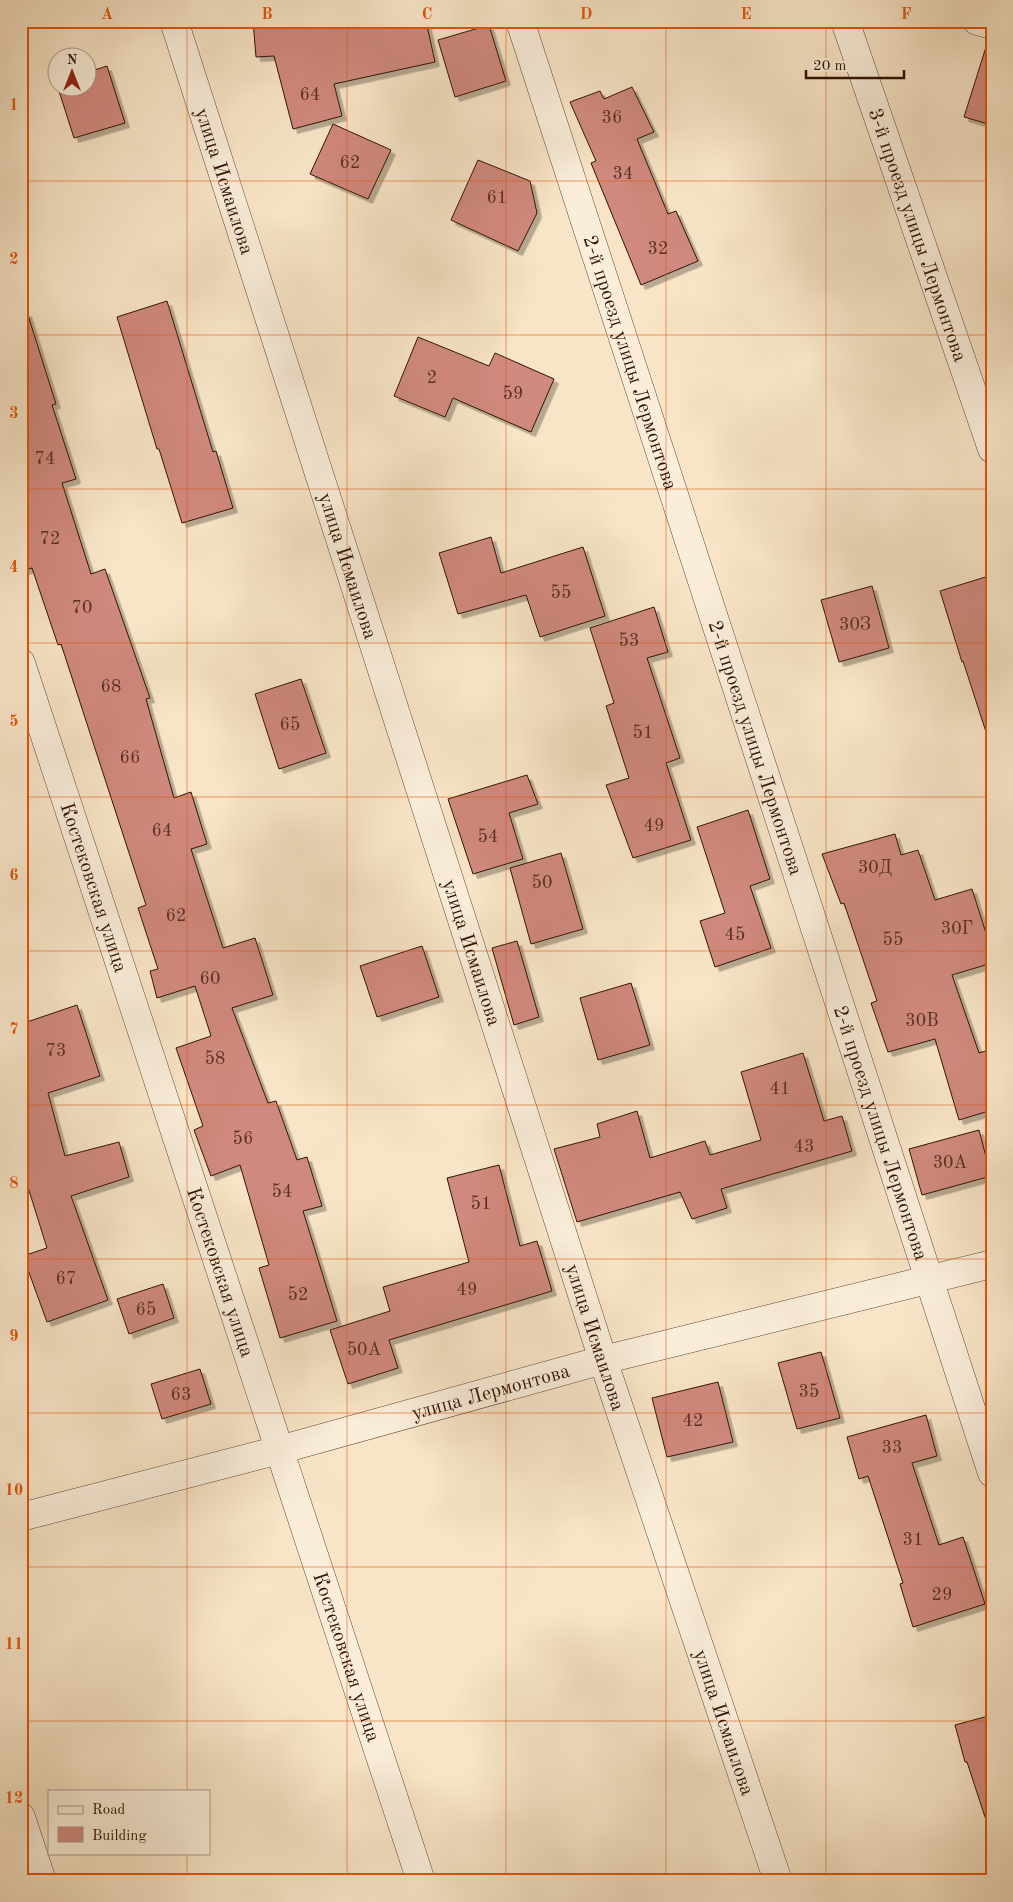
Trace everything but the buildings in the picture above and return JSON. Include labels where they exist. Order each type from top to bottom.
[{"type":"street","name":"улица Исмаилова","points":[[174,21],[603,1360],[778,1881]]},
{"type":"street","name":"2-й проезд улицы Лермонтова","points":[[520,21],[992,1472]]},
{"type":"street","name":"3-й проезд улицы Лермонтова","points":[[845,21],[992,449]]},
{"type":"street","points":[[977,21],[992,26]]},
{"type":"street","name":"Костековская улица","points":[[21,663],[420,1881]]},
{"type":"street","name":"улица Лермонтова","points":[[21,1517],[279,1450],[603,1360],[992,1264]]},
{"type":"street","points":[[21,1817],[42,1881]]}]
